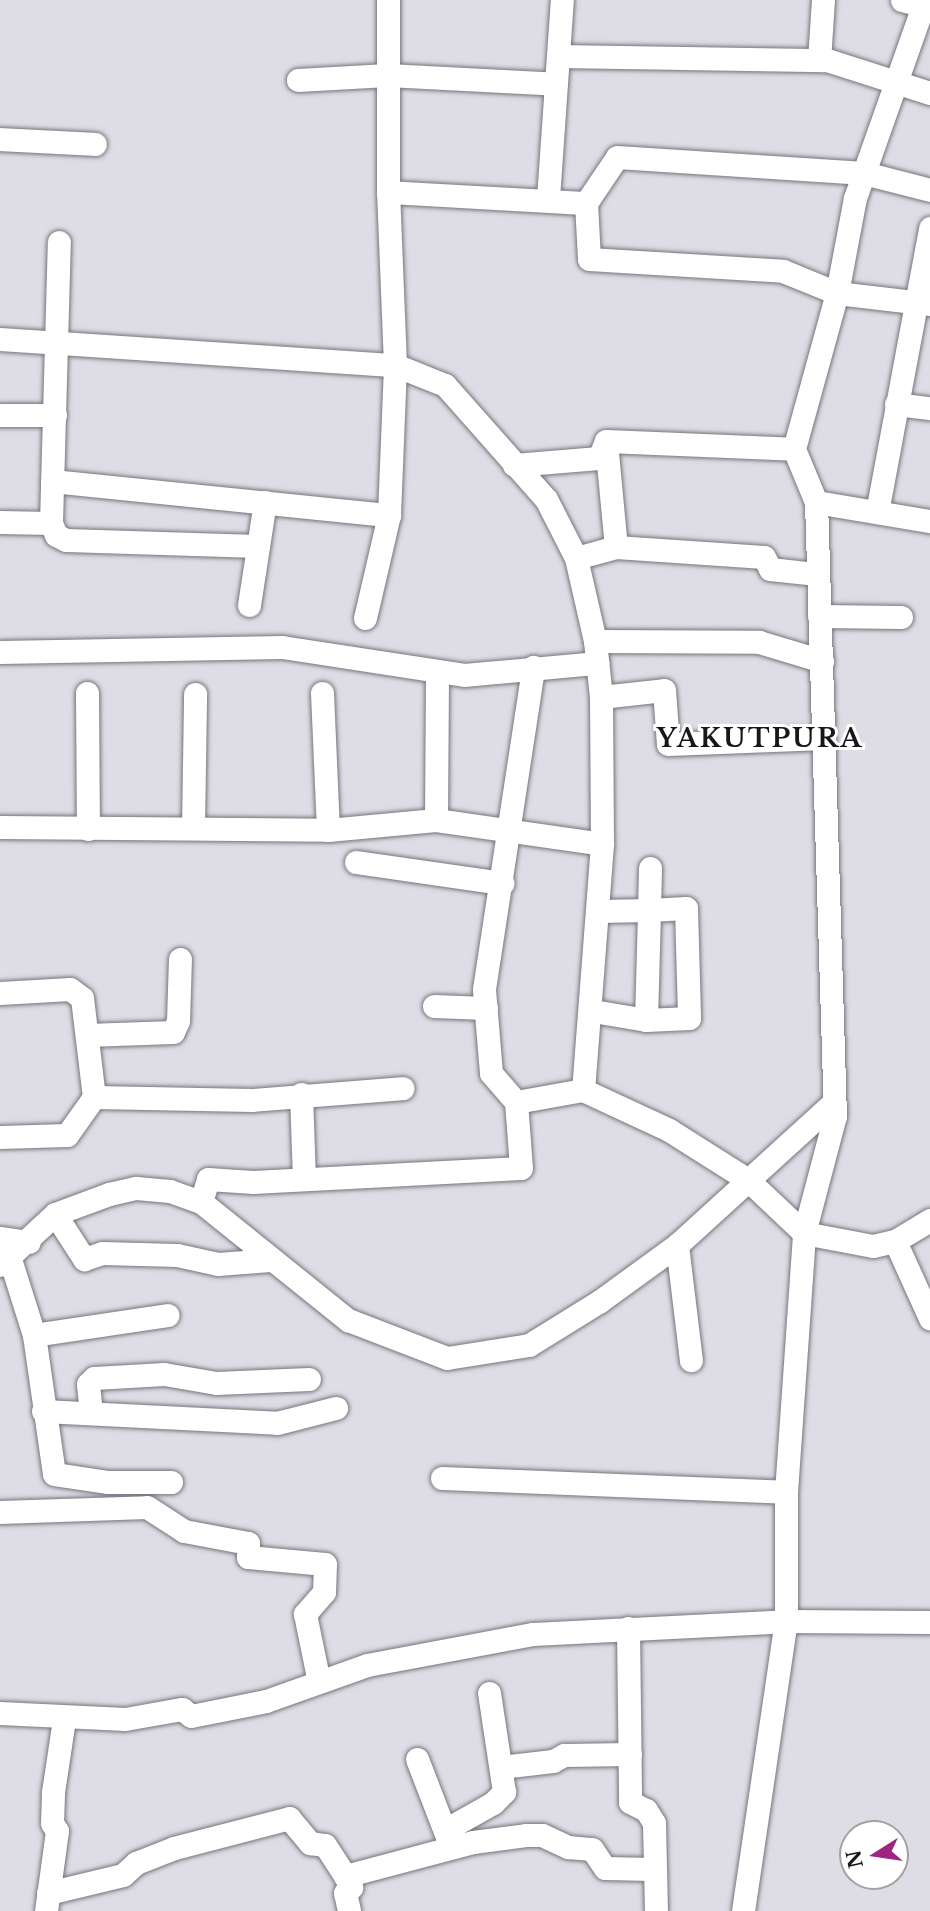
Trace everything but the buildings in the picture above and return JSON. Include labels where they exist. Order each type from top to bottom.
[{"type":"street","points":[[365,618],[389,515],[395,365],[388,192],[388,0]]},
{"type":"street","points":[[548,198],[562,0]]},
{"type":"street","points":[[819,60],[823,0]]},
{"type":"street","points":[[743,1911],[786,1622],[786,1492],[804,1233],[834,1102],[824,738],[815,574],[816,502],[794,449],[837,293],[855,198],[898,82],[920,3]]},
{"type":"street","points":[[558,56],[819,60],[930,93]]},
{"type":"street","points":[[298,80],[387,75],[556,84]]},
{"type":"street","points":[[0,139],[95,144]]},
{"type":"street","points":[[922,303],[837,293],[783,271],[589,259],[586,203],[617,158],[864,173],[930,190]]},
{"type":"street","points":[[388,192],[548,198],[586,203]]},
{"type":"street","points":[[877,512],[896,404],[922,303],[930,228]]},
{"type":"street","points":[[59,242],[51,523],[56,535],[66,540],[258,546]]},
{"type":"street","points":[[0,340],[395,365],[445,386],[546,499],[576,558],[596,652],[601,698],[603,844],[593,1011],[583,1090]]},
{"type":"street","points":[[896,404],[930,408]]},
{"type":"street","points":[[0,415],[55,415]]},
{"type":"street","points":[[606,441],[794,449]]},
{"type":"street","points":[[514,465],[599,458],[606,441]]},
{"type":"street","points":[[606,441],[616,547]]},
{"type":"street","points":[[52,481],[389,515]]},
{"type":"street","points":[[249,604],[265,502]]},
{"type":"street","points":[[816,502],[930,521]]},
{"type":"street","points":[[0,522],[51,523]]},
{"type":"street","points":[[576,558],[616,547],[764,557],[770,569],[815,574]]},
{"type":"street","points":[[819,617],[901,617]]},
{"type":"street","points":[[0,652],[282,647],[464,675],[533,667],[596,652],[759,642],[821,661]]},
{"type":"street","points":[[201,1202],[208,1179],[253,1182],[521,1168],[516,1102],[491,1073],[484,989],[511,832],[533,667]]},
{"type":"street","points":[[436,820],[437,671]]},
{"type":"street","points":[[601,698],[664,690],[668,744],[824,738]]},
{"type":"street","points":[[87,693],[88,829]]},
{"type":"street","points":[[322,693],[328,830]]},
{"type":"street","points":[[193,828],[195,694]]},
{"type":"street","points":[[0,827],[328,830],[436,820],[603,844]]},
{"type":"street","points":[[356,862],[502,883]]},
{"type":"street","points":[[646,1020],[650,868]]},
{"type":"street","points":[[593,1011],[646,1020],[689,1018],[686,908],[599,911]]},
{"type":"street","points":[[87,1035],[173,1032],[178,1021],[180,959]]},
{"type":"street","points":[[0,993],[70,989],[82,998],[94,1097],[66,1135],[0,1137]]},
{"type":"street","points":[[434,1006],[486,1008]]},
{"type":"street","points":[[94,1097],[252,1100],[403,1088]]},
{"type":"street","points":[[516,1102],[583,1090],[669,1130],[748,1180],[804,1233],[873,1246],[895,1241],[930,1220]]},
{"type":"street","points":[[301,1094],[304,1178]]},
{"type":"street","points":[[53,1510],[54,1474],[34,1335],[5,1262],[29,1242],[55,1214],[136,1188],[170,1191],[201,1202],[348,1320],[447,1359],[528,1345],[600,1301],[677,1245],[834,1102]]},
{"type":"street","points":[[55,1214],[84,1259],[102,1253],[177,1255],[218,1264],[270,1260]]},
{"type":"street","points":[[0,1238],[29,1242]]},
{"type":"street","points":[[895,1241],[930,1318]]},
{"type":"street","points":[[677,1245],[691,1360]]},
{"type":"street","points":[[34,1335],[168,1315]]},
{"type":"street","points":[[91,1413],[88,1384],[94,1378],[164,1374],[216,1383],[309,1379]]},
{"type":"street","points":[[43,1411],[278,1423],[336,1408]]},
{"type":"street","points":[[54,1474],[108,1482],[171,1482]]},
{"type":"street","points":[[442,1478],[786,1492]]},
{"type":"street","points":[[0,1512],[147,1507],[184,1531],[248,1543],[248,1557],[326,1564],[324,1592],[305,1614],[319,1682]]},
{"type":"street","points":[[0,1713],[65,1719],[125,1719],[182,1710],[191,1716],[266,1701],[367,1665],[533,1634],[786,1622],[930,1622]]},
{"type":"street","points":[[628,1628],[630,1802],[646,1810],[654,1823],[652,1869],[656,1911]]},
{"type":"street","points":[[345,1876],[448,1839],[502,1797],[501,1767],[489,1693]]},
{"type":"street","points":[[65,1719],[53,1792],[52,1823],[57,1831],[47,1902],[123,1875],[136,1863],[174,1848],[289,1818],[310,1843],[325,1845],[351,1887],[345,1893],[349,1911]]},
{"type":"street","points":[[501,1767],[552,1761],[564,1755],[630,1754]]},
{"type":"street","points":[[417,1759],[448,1839]]},
{"type":"street","points":[[448,1839],[542,1835],[568,1847],[592,1849],[605,1868],[652,1869]]},
{"type":"district","name":"YAKUTPURA","points":[[760,739]]}]
